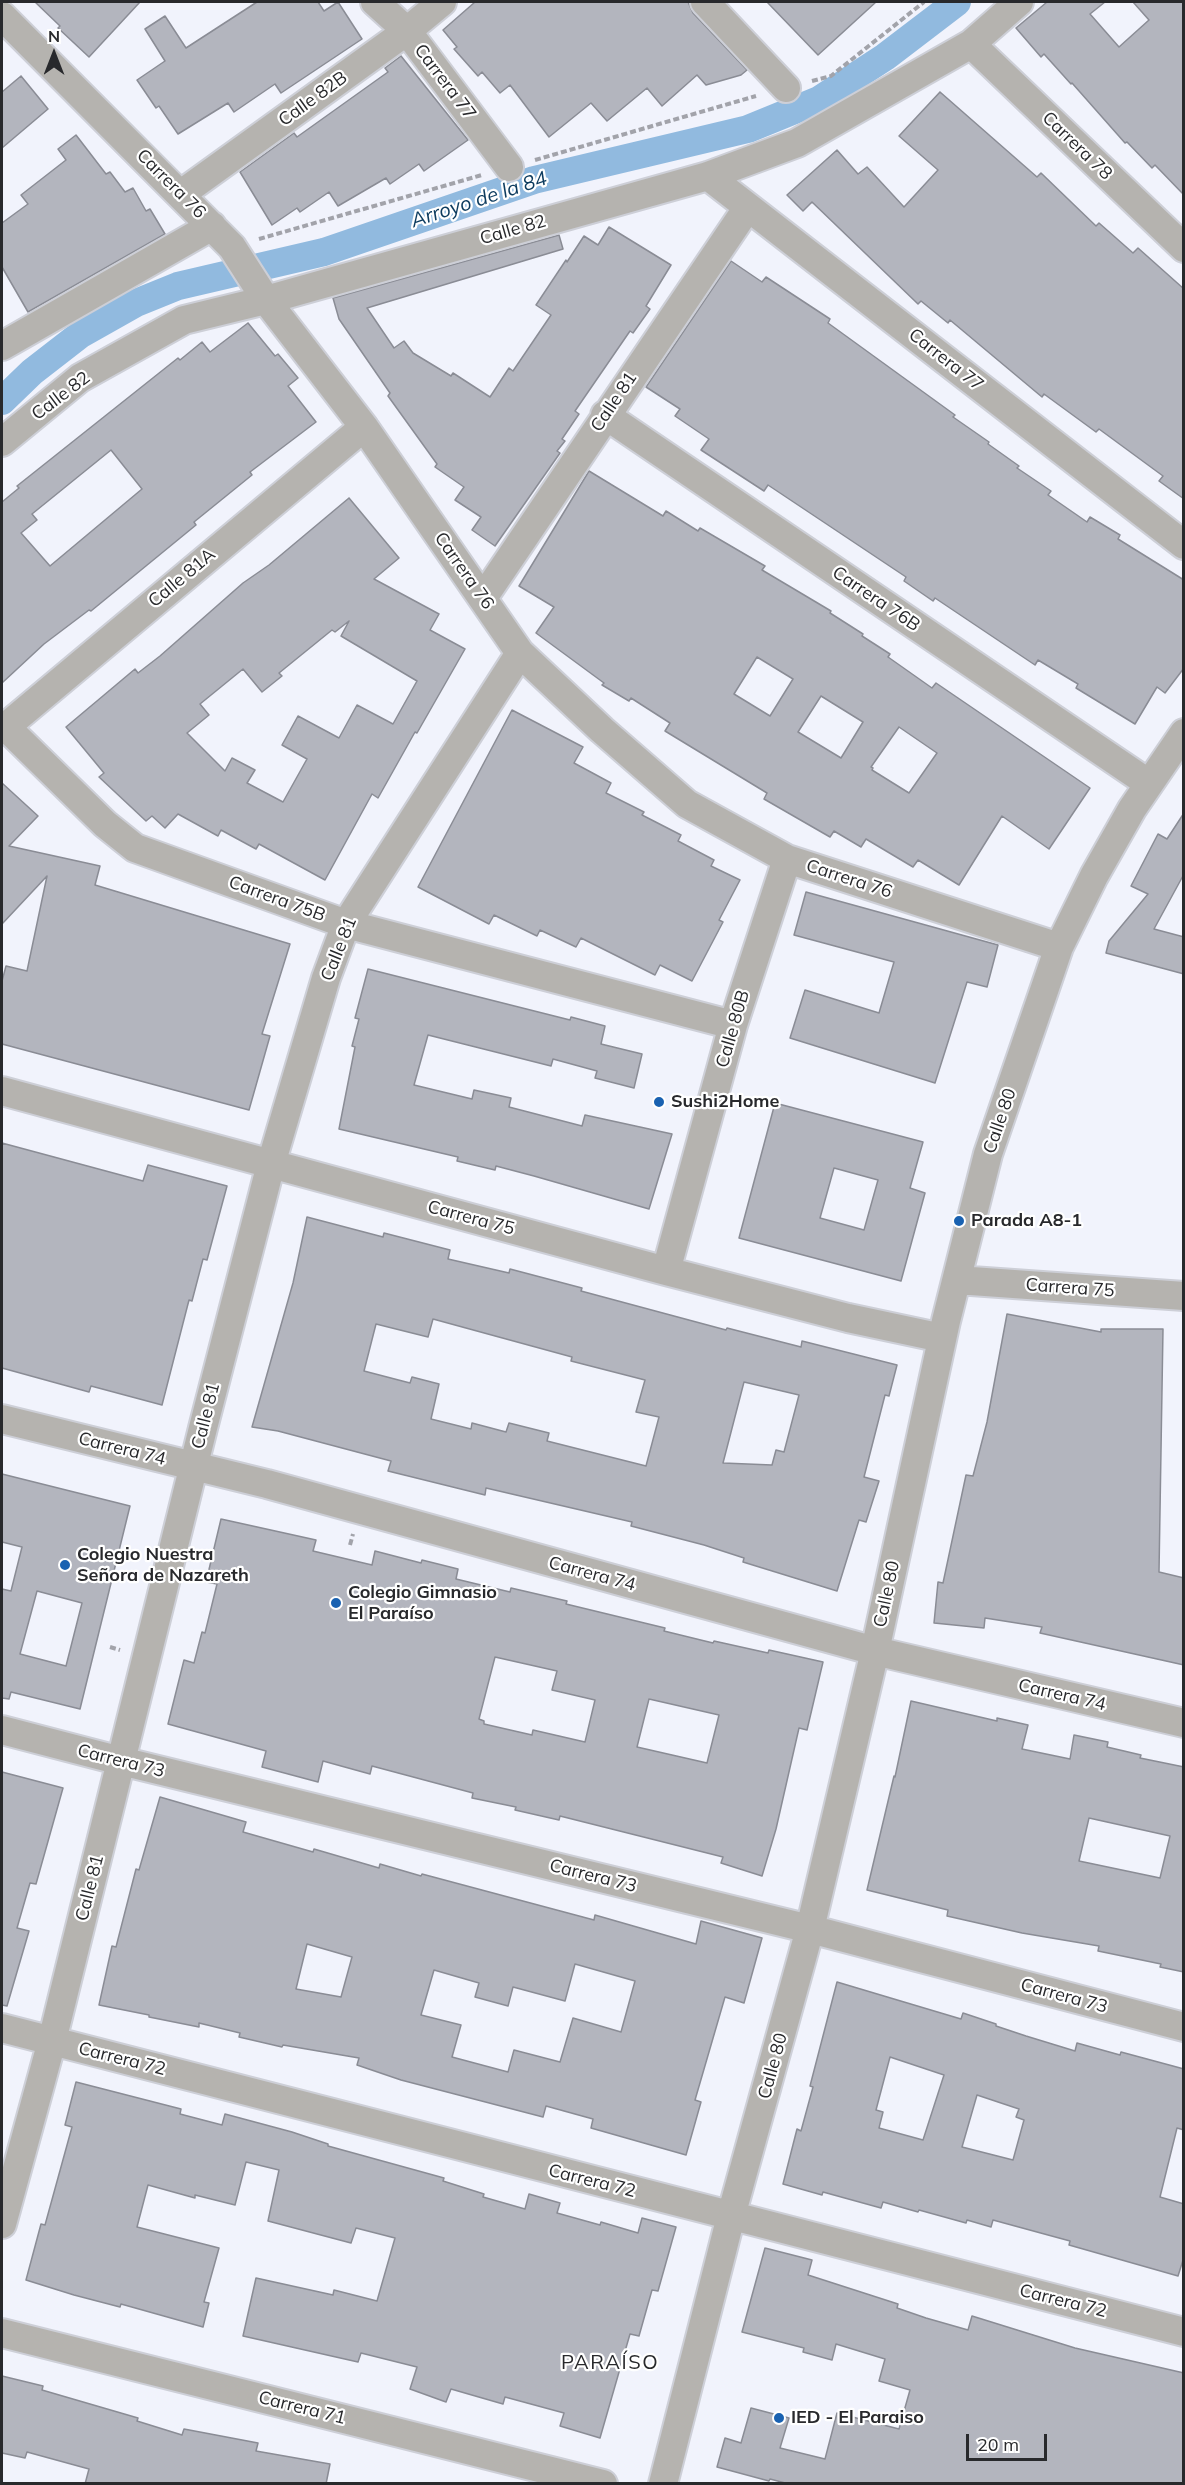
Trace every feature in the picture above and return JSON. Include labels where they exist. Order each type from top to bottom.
[{"type":"street","name":"Carrera 77","points":[[375,2],[407,31],[509,167]]},
{"type":"street","name":"Calle 82B","points":[[181,194],[407,31],[442,2]]},
{"type":"street","points":[[705,2],[786,88]]},
{"type":"street","name":"Calle 82","points":[[2,442],[80,378],[184,320],[262,292],[708,176],[797,143],[971,45],[1020,2]]},
{"type":"street","name":"Carrera 76","points":[[2,16],[232,247],[262,292],[364,427],[520,653],[602,730],[687,804],[787,859],[1059,946]]},
{"type":"street","name":"Carrera 78","points":[[971,45],[1184,248]]},
{"type":"street","name":"Carrera 77","points":[[708,176],[1184,545]]},
{"type":"street","name":"Calle 81","points":[[483,598],[747,207]]},
{"type":"street","points":[[2,346],[212,226]]},
{"type":"street","name":"Carrera 76B","points":[[605,415],[1148,783]]},
{"type":"street","name":"Calle 81A","points":[[3,728],[364,427]]},
{"type":"street","name":"Calle 81","points":[[2,2224],[52,2041],[271,1164],[326,978],[346,924],[520,653]]},
{"type":"street","name":"Carrera 75B","points":[[3,728],[105,824],[135,848],[346,924],[734,1025]]},
{"type":"street","name":"Calle 80","points":[[663,2484],[731,2216],[810,1929],[875,1651],[942,1338],[988,1154],[1059,946],[1094,876],[1148,783],[1184,733]]},
{"type":"street","name":"Calle 80B","points":[[666,1271],[734,1025],[787,859]]},
{"type":"street","name":"Carrera 75","points":[[2,1091],[666,1271],[848,1318],[942,1338]]},
{"type":"street","name":"Carrera 75","points":[[957,1280],[1184,1296]]},
{"type":"street","name":"Carrera 74","points":[[2,1419],[267,1484],[875,1651],[1184,1723]]},
{"type":"street","name":"Carrera 73","points":[[2,1730],[810,1929],[1184,2027]]},
{"type":"street","name":"Carrera 72","points":[[2,2028],[1184,2332]]},
{"type":"street","name":"Carrera 71","points":[[2,2333],[603,2484]]},
{"type":"path","points":[[232,247],[831,76],[924,2]]},
{"type":"building","points":[[35,2],[140,2],[89,57],[58,28],[60,26]]},
{"type":"building","points":[[257,2],[318,2],[324,11],[338,2],[362,39],[281,93],[275,84],[234,112],[228,103],[178,134],[137,80],[165,61],[145,29],[165,16],[186,48]]},
{"type":"building","points":[[475,2],[688,2],[693,13],[747,70],[741,75],[706,85],[697,75],[662,106],[647,88],[607,121],[591,103],[549,137],[510,85],[500,93],[482,72],[478,76],[454,49],[457,47],[443,30]]},
{"type":"building","points":[[767,2],[876,2],[818,55]]},
{"type":"building","points":[[1047,2],[1105,2],[1090,14],[1119,47],[1149,20],[1133,2],[1184,2],[1184,195],[1155,165],[1152,168],[1127,142],[1125,143],[1072,83],[1044,54],[1041,57],[1016,28]]},
{"type":"building","points":[[401,56],[468,140],[424,171],[419,164],[390,184],[386,178],[338,206],[329,192],[300,212],[297,208],[272,225],[240,172],[294,133],[297,137],[388,72],[385,68]]},
{"type":"building","points":[[21,76],[48,109],[2,148],[2,92]]},
{"type":"building","points":[[940,92],[1037,177],[1041,173],[1096,226],[1099,223],[1133,253],[1138,248],[1184,289],[1184,499],[1159,481],[1163,476],[1099,429],[1096,432],[1044,394],[1042,397],[950,320],[948,323],[921,301],[918,304],[812,202],[803,211],[787,195],[837,150],[858,174],[867,167],[904,207],[938,170],[899,136]]},
{"type":"building","points":[[76,135],[106,174],[110,172],[125,192],[133,188],[146,211],[150,209],[165,234],[28,312],[2,267],[2,223],[28,204],[21,195],[66,160],[58,149]]},
{"type":"building","points":[[609,227],[671,265],[646,306],[650,309],[633,333],[630,331],[575,411],[579,414],[562,439],[565,441],[557,451],[560,453],[495,546],[472,530],[481,517],[455,500],[464,487],[435,467],[437,464],[388,396],[390,393],[339,319],[333,298],[559,235],[563,249],[367,308],[394,348],[404,341],[413,353],[451,376],[453,373],[490,397],[509,368],[513,371],[551,315],[536,305],[566,260],[567,262],[584,236],[598,245]]},
{"type":"building","points":[[731,261],[762,282],[766,277],[830,319],[828,323],[955,415],[953,417],[1019,466],[1017,468],[1051,491],[1048,495],[1087,522],[1090,517],[1120,535],[1118,539],[1184,580],[1184,668],[1165,693],[1157,687],[1135,724],[1076,688],[1078,684],[1038,660],[1035,665],[935,598],[933,601],[904,581],[906,577],[768,485],[764,491],[701,450],[709,439],[675,416],[680,409],[646,387]]},
{"type":"building","points":[[248,323],[275,356],[278,354],[298,378],[288,386],[316,422],[250,472],[252,475],[194,522],[196,525],[91,611],[89,610],[44,644],[2,683],[2,502],[19,488],[17,486],[178,358],[180,360],[202,342],[210,352]],"holes":[[[111,450],[142,489],[50,566],[21,533],[37,520],[32,514]]]},
{"type":"building","points":[[589,471],[663,516],[666,511],[698,531],[700,528],[765,566],[762,570],[831,611],[830,613],[863,634],[862,636],[890,654],[888,657],[932,688],[936,683],[1090,788],[1049,849],[1002,816],[959,885],[918,860],[913,867],[866,839],[861,847],[834,831],[830,837],[764,799],[767,793],[665,731],[670,723],[631,698],[629,701],[602,685],[604,683],[536,633],[554,607],[519,586]],"holes":[[[757,657],[793,679],[770,716],[734,694]],[[821,696],[863,722],[841,758],[798,732]],[[899,727],[937,753],[909,793],[872,770],[871,767]]]},
{"type":"building","points":[[349,498],[399,558],[374,579],[439,614],[430,630],[465,649],[378,798],[372,794],[325,880],[259,844],[256,849],[221,830],[218,836],[178,814],[165,828],[152,816],[146,821],[99,777],[104,773],[66,727],[135,669],[138,673],[160,656],[243,583],[269,565]],"holes":[[[349,621],[341,636],[417,681],[393,724],[357,705],[339,738],[298,716],[282,745],[307,759],[283,802],[247,783],[255,770],[232,758],[225,771],[187,733],[209,715],[200,704],[243,669],[262,692],[282,676],[279,673],[332,630],[335,632]]]},
{"type":"building","points":[[512,710],[583,747],[574,763],[611,783],[606,793],[644,812],[642,815],[681,835],[678,841],[714,860],[711,866],[740,880],[719,920],[723,922],[692,981],[660,965],[655,975],[581,938],[576,947],[540,930],[537,936],[494,915],[489,924],[418,887]]},
{"type":"building","points":[[2,783],[38,816],[9,846],[100,866],[95,885],[290,944],[262,1034],[270,1036],[249,1110],[2,1044],[2,981],[6,966],[27,971],[47,876],[2,924]]},
{"type":"building","points":[[1184,813],[1184,874],[1154,929],[1184,937],[1184,974],[1106,953],[1109,941],[1148,894],[1131,886],[1158,834],[1167,839]]},
{"type":"building","points":[[806,892],[998,945],[987,987],[967,982],[935,1083],[790,1038],[805,990],[879,1013],[894,962],[794,935]]},
{"type":"building","points":[[368,969],[570,1020],[571,1017],[605,1026],[601,1044],[642,1054],[634,1088],[595,1078],[597,1071],[553,1059],[551,1066],[428,1035],[414,1085],[472,1099],[474,1090],[511,1098],[509,1107],[582,1126],[585,1115],[672,1134],[649,1209],[496,1166],[495,1170],[457,1161],[458,1157],[339,1129],[355,1047],[352,1046],[359,1019],[355,1018]]},
{"type":"building","points":[[775,1103],[923,1142],[910,1188],[925,1193],[901,1281],[739,1238]],"holes":[[[834,1168],[878,1180],[864,1230],[820,1218]]]},
{"type":"building","points":[[2,1143],[143,1181],[148,1165],[227,1186],[207,1260],[203,1259],[192,1301],[189,1300],[162,1405],[91,1386],[89,1392],[2,1368]]},
{"type":"building","points":[[307,1217],[383,1237],[384,1233],[450,1250],[448,1259],[509,1273],[510,1269],[582,1288],[581,1291],[726,1330],[727,1328],[801,1347],[802,1341],[897,1365],[889,1396],[885,1395],[864,1477],[879,1481],[866,1522],[859,1520],[837,1591],[743,1562],[744,1558],[704,1545],[631,1526],[632,1522],[486,1488],[485,1495],[388,1471],[391,1461],[278,1431],[252,1427],[293,1283]],"holes":[[[433,1319],[572,1357],[571,1361],[645,1380],[636,1412],[659,1417],[646,1466],[547,1441],[549,1433],[509,1423],[506,1432],[472,1423],[471,1429],[431,1419],[439,1384],[412,1377],[410,1383],[364,1371],[376,1324],[428,1337]],[[744,1382],[799,1395],[784,1452],[776,1450],[772,1465],[723,1463]]]},
{"type":"building","points":[[1007,1314],[1101,1332],[1101,1329],[1163,1329],[1159,1572],[1184,1578],[1184,1665],[1040,1633],[1042,1627],[985,1618],[984,1628],[934,1623],[938,1582],[943,1583],[966,1475],[973,1476],[987,1422]]},
{"type":"building","name":"Colegio Nuestra Señora de Nazareth","points":[[2,1474],[130,1506],[80,1709],[11,1692],[9,1699],[2,1698],[2,1589],[11,1591],[22,1547],[2,1542]],"holes":[[[37,1591],[82,1603],[66,1666],[20,1654]]]},
{"type":"building","points":[[221,1519],[316,1540],[313,1551],[372,1565],[375,1551],[421,1563],[422,1560],[458,1569],[456,1579],[510,1592],[511,1588],[567,1601],[566,1604],[665,1628],[664,1631],[713,1643],[714,1641],[768,1653],[769,1650],[823,1662],[807,1730],[799,1728],[776,1829],[762,1876],[721,1863],[723,1857],[560,1816],[559,1820],[515,1810],[516,1807],[472,1798],[473,1793],[372,1766],[370,1774],[323,1761],[318,1782],[262,1767],[266,1751],[168,1724],[184,1660],[194,1663],[202,1632],[205,1633],[217,1584],[206,1582]],"holes":[[[495,1657],[557,1671],[552,1690],[595,1700],[585,1742],[533,1730],[532,1735],[484,1724],[484,1721],[479,1719]],[[649,1699],[719,1715],[707,1763],[637,1747]]]},
{"type":"building","points":[[911,1701],[997,1721],[997,1718],[1028,1725],[1022,1749],[1070,1759],[1074,1735],[1108,1742],[1107,1747],[1141,1755],[1140,1758],[1184,1767],[1184,1972],[1160,1967],[1161,1964],[1098,1951],[1099,1946],[1022,1933],[947,1916],[948,1910],[867,1890]],"holes":[[[1089,1818],[1170,1836],[1160,1878],[1079,1861]]]},
{"type":"building","points":[[2,1772],[63,1788],[36,1884],[30,1883],[17,1928],[29,1931],[7,2006],[2,2005]]},
{"type":"building","points":[[160,1797],[246,1822],[243,1832],[313,1852],[314,1849],[379,1868],[380,1864],[421,1876],[422,1874],[594,1920],[595,1915],[696,1944],[701,1921],[762,1938],[744,2003],[725,1997],[695,2100],[701,2102],[686,2155],[591,2128],[593,2119],[546,2106],[543,2117],[401,2080],[357,2065],[359,2058],[283,2045],[282,2047],[239,2037],[240,2033],[199,2023],[199,2027],[99,2005],[112,1946],[116,1947],[136,1869],[139,1870]],"holes":[[[307,1944],[352,1957],[341,1997],[296,1989]],[[575,1964],[635,1981],[621,2032],[573,2018],[560,2062],[514,2050],[508,2072],[452,2057],[461,2025],[421,2015],[434,1970],[479,1983],[475,1997],[508,2006],[513,1987],[565,2001]]]},
{"type":"building","points":[[837,1982],[961,2019],[963,2013],[1075,2051],[1077,2043],[1184,2069],[1184,2130],[1177,2128],[1160,2197],[1184,2204],[1184,2257],[1178,2276],[1069,2245],[1070,2241],[993,2220],[991,2227],[967,2220],[966,2223],[883,2202],[881,2208],[783,2184],[797,2129],[801,2131],[813,2087],[810,2086]],"holes":[[[890,2057],[944,2075],[923,2140],[879,2128],[883,2112],[876,2110]],[[977,2095],[1019,2109],[1016,2117],[1024,2120],[1013,2160],[962,2147]]]},
{"type":"building","points":[[76,2082],[181,2109],[180,2114],[222,2125],[225,2114],[292,2132],[328,2144],[328,2146],[444,2178],[443,2181],[484,2194],[483,2197],[525,2209],[529,2194],[560,2203],[557,2213],[600,2225],[601,2222],[638,2233],[642,2218],[676,2227],[658,2291],[652,2290],[639,2336],[630,2334],[600,2438],[560,2426],[564,2413],[505,2397],[503,2404],[451,2389],[446,2402],[410,2389],[417,2367],[361,2353],[358,2362],[243,2336],[256,2278],[333,2295],[334,2290],[377,2301],[395,2238],[356,2228],[351,2243],[268,2221],[279,2170],[246,2162],[235,2205],[195,2195],[195,2198],[148,2185],[137,2227],[219,2248],[204,2302],[209,2303],[203,2327],[121,2304],[120,2307],[74,2295],[26,2280],[41,2224],[45,2225],[72,2127],[65,2125]]},
{"type":"building","points":[[765,2248],[812,2260],[808,2275],[898,2304],[897,2308],[926,2318],[968,2330],[972,2316],[1075,2348],[1184,2373],[1184,2484],[789,2484],[717,2467],[725,2438],[741,2443],[751,2408],[789,2418],[780,2448],[825,2459],[837,2413],[899,2429],[910,2390],[879,2381],[885,2359],[836,2344],[832,2360],[803,2352],[804,2348],[742,2332]]},
{"type":"building","points":[[2,2376],[43,2386],[42,2390],[138,2418],[137,2421],[182,2435],[184,2429],[258,2443],[256,2451],[330,2464],[326,2484],[85,2484],[89,2469],[27,2452],[25,2458],[2,2453]]},
{"type":"waterway","name":"Arroyo de la 84","points":[[2,401],[32,372],[81,334],[136,303],[178,286],[324,252],[534,180],[748,129],[819,100],[885,57],[957,2]]},
{"type":"place","name":"Sushi2Home","points":[[659,1102]]},
{"type":"place","name":"Parada A8-1","points":[[959,1221]]},
{"type":"place","name":"Colegio Nuestra Señora de Nazareth","points":[[65,1565]]},
{"type":"place","name":"Colegio Gimnasio El Paraíso","points":[[336,1603]]},
{"type":"place","name":"IED - El Paraiso","points":[[779,2418]]},
{"type":"district","name":"PARAÍSO","points":[[610,2363]]}]
